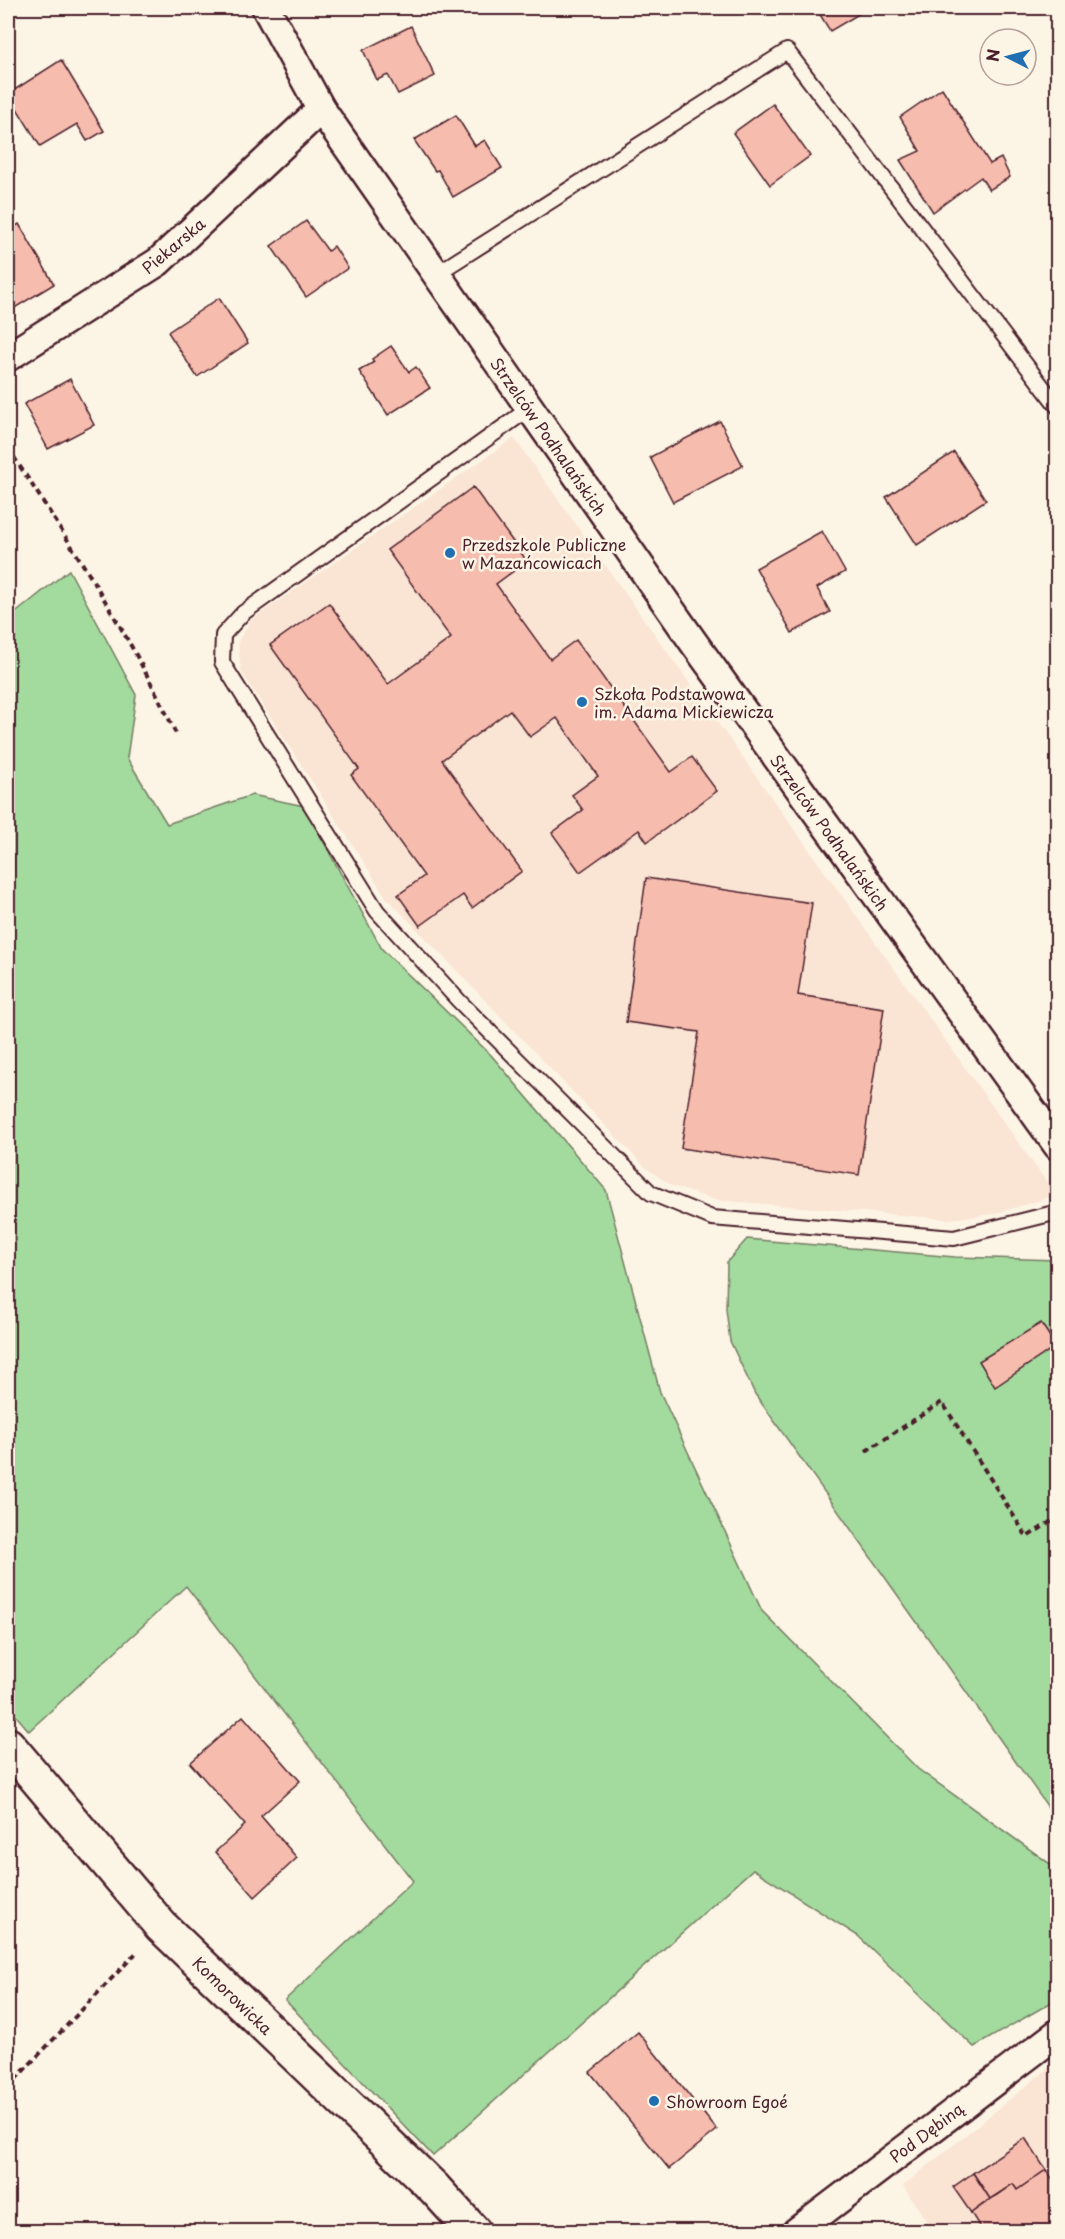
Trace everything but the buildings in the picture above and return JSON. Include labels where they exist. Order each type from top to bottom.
[{"type":"street","name":"Strzelców Podhalańskich","points":[[266,8],[321,109],[694,644],[1058,1146]]},
{"type":"street","name":"Piekarska","points":[[8,357],[158,262],[321,109]]},
{"type":"street","name":"Komorowicka","points":[[8,1745],[161,1926],[435,2188],[474,2232]]},
{"type":"street","name":"Pod Dębiną","points":[[796,2232],[1058,2033]]},
{"type":"lane","points":[[436,274],[787,51],[1058,407]]},
{"type":"lane","points":[[530,408],[243,613],[223,635],[222,662],[377,911],[459,1001],[651,1193],[712,1218],[954,1238],[1058,1212]]},
{"type":"path","points":[[8,448],[100,589],[151,679],[177,736]]},
{"type":"path","points":[[866,1451],[942,1402],[1027,1537],[1058,1517]]},
{"type":"path","points":[[8,2087],[161,1926]]},
{"type":"shaded area","points":[[514,438],[1056,1195],[994,1214],[948,1219],[715,1200],[672,1186],[645,1167],[386,897],[241,671],[238,642],[250,621]]},
{"type":"shaded area","points":[[1057,2061],[1057,2231],[933,2231],[903,2186]]},
{"type":"green space","points":[[69,570],[136,695],[127,758],[167,824],[252,795],[304,806],[382,949],[491,1055],[606,1190],[660,1392],[762,1611],[918,1769],[1057,1869],[1057,1999],[974,2047],[858,1936],[753,1869],[433,2156],[285,2000],[413,1881],[186,1586],[29,1731],[8,1706],[8,619]]},
{"type":"green space","points":[[747,1239],[955,1257],[1057,1260],[1057,1820],[755,1394],[730,1341],[726,1309],[727,1262]]},
{"type":"place","name":"Przedszkole Publiczne w Mazańcowicach","points":[[450,553]]},
{"type":"place","name":"Szkoła Podstawowa im. Adama Mickiewicza","points":[[582,702]]},
{"type":"place","name":"Showroom Egoé","points":[[654,2101]]}]
